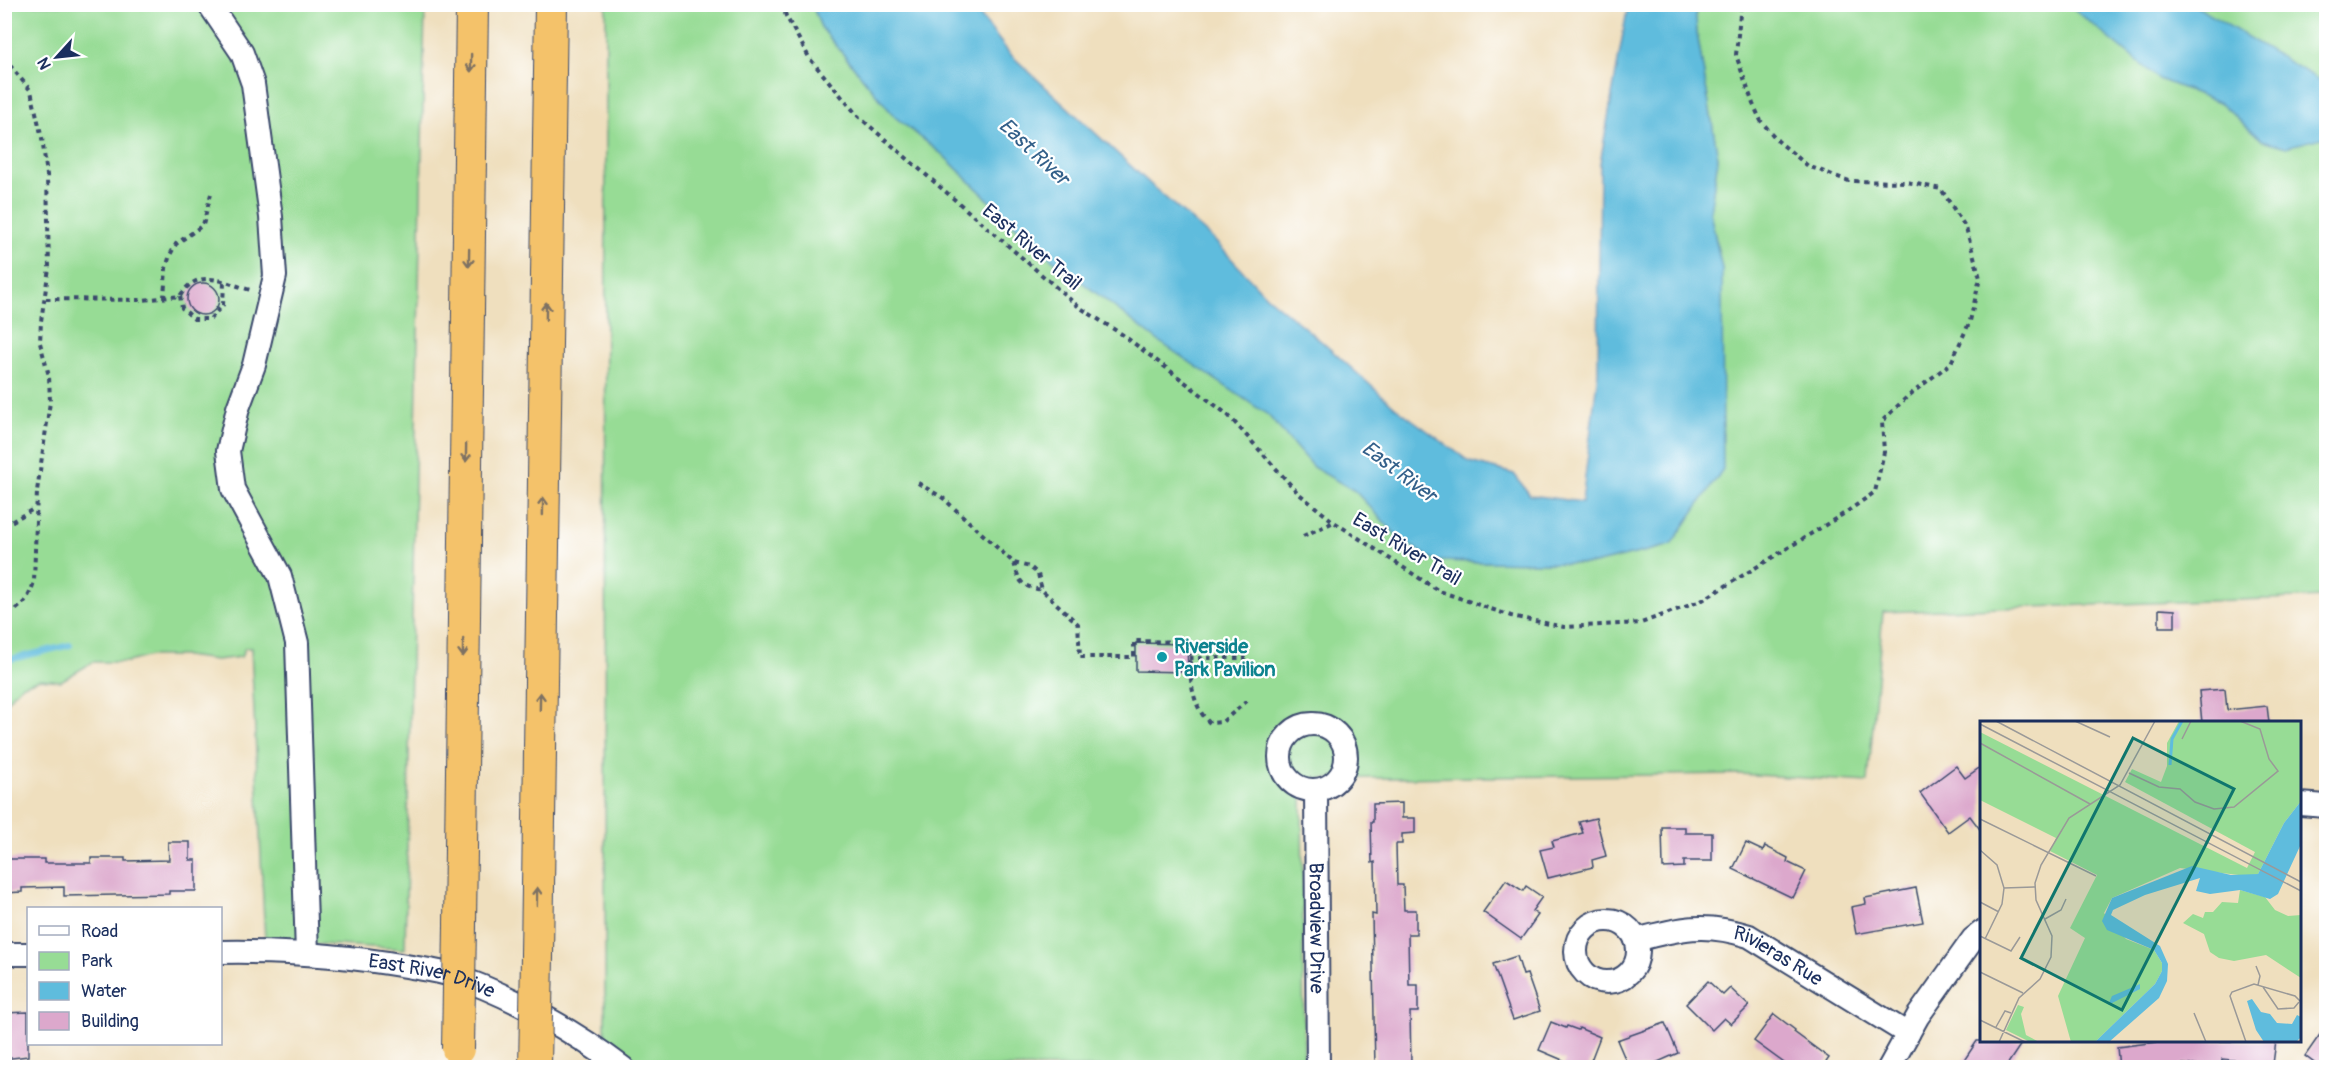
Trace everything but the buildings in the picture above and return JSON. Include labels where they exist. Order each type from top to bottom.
[{"type":"highway","points":[[458,1058],[472,4]]},
{"type":"highway","points":[[535,1068],[550,4]]},
{"type":"street","points":[[209,4],[242,53],[254,84],[271,217],[275,276],[254,365],[238,408],[228,451],[233,489],[280,576],[297,643],[307,954]]},
{"type":"street","name":"Broadview Drive","points":[[1316,790],[1318,1068]]},
{"type":"street","points":[[2301,804],[2326,806]]},
{"type":"street","name":"Rivieras Rue","points":[[1636,940],[1698,926],[1724,928],[1749,936],[1908,1034]]},
{"type":"street","points":[[1889,1068],[1924,1007],[1973,939],[1980,934]]},
{"type":"street","name":"East River Drive","points":[[222,952],[307,954],[388,963],[450,974],[506,997],[597,1048],[623,1068]]},
{"type":"street","points":[[4,954],[27,954]]},
{"type":"path","points":[[4,12],[11,4]]},
{"type":"path","name":"East River Trail","points":[[782,4],[786,16],[810,59],[858,116],[1079,307],[1123,335],[1228,415],[1298,493],[1334,522],[1440,591],[1511,616],[1564,627],[1641,623],[1701,601],[1845,513],[1875,492],[1884,452],[1882,421],[1907,397],[1951,363],[1970,321],[1980,278],[1966,228],[1941,189],[1907,182],[1849,181],[1808,166],[1778,141],[1761,121],[1752,104],[1736,54],[1741,4]]},
{"type":"path","points":[[2303,4],[2326,14]]},
{"type":"path","points":[[4,58],[31,91],[42,138],[47,175],[50,242],[46,299],[40,321],[40,343],[49,376],[50,402],[36,508],[34,582],[29,596],[20,608],[4,616]]},
{"type":"path","points":[[164,298],[166,268],[170,255],[176,244],[203,225],[211,194]]},
{"type":"path","points":[[224,282],[223,305],[210,319],[194,319],[182,308],[180,296],[187,285],[198,279],[212,279],[224,282],[271,295]]},
{"type":"path","points":[[46,299],[102,300],[180,296]]},
{"type":"path","points":[[918,483],[943,498],[1014,563],[1030,567],[1038,574],[1042,590],[1078,624],[1080,657],[1134,657],[1134,641],[1190,642],[1189,677],[1203,717],[1210,723],[1222,722],[1247,700]]},
{"type":"path","points":[[4,526],[36,508]]},
{"type":"path","points":[[1303,536],[1334,522]]},
{"type":"path","points":[[1014,563],[1018,579],[1026,587],[1042,590]]},
{"type":"path","points":[[1189,658],[1246,658]]},
{"type":"green space","points":[[5,5],[425,5],[405,949],[265,941],[251,648],[245,648],[241,657],[216,660],[185,656],[150,656],[128,662],[93,662],[61,681],[40,679],[21,686],[5,703]]},
{"type":"green space","points":[[606,5],[812,5],[821,27],[895,117],[943,155],[1040,250],[1160,342],[1268,415],[1313,467],[1355,491],[1400,539],[1435,561],[1594,564],[1671,545],[1722,269],[1710,212],[1718,158],[1697,33],[1695,5],[2326,5],[2326,597],[1883,612],[1868,782],[1739,774],[1302,779],[1304,1067],[605,1068]]},
{"type":"water","name":"East River","points":[[812,5],[972,5],[1010,54],[1214,240],[1266,296],[1395,407],[1470,462],[1514,474],[1530,495],[1582,502],[1598,372],[1600,163],[1628,5],[1695,5],[1697,33],[1718,158],[1710,212],[1722,269],[1723,469],[1671,545],[1594,564],[1435,561],[1400,539],[1355,491],[1313,467],[1268,415],[1160,342],[1040,250],[943,155],[895,117],[821,27]]},
{"type":"water","points":[[2069,5],[2194,5],[2326,84],[2326,137],[2286,147],[2262,140],[2221,103],[2159,79]]},
{"type":"waterway","points":[[4,661],[70,645]]},
{"type":"place","name":"Riverside Park Pavilion","points":[[1162,657]]}]
